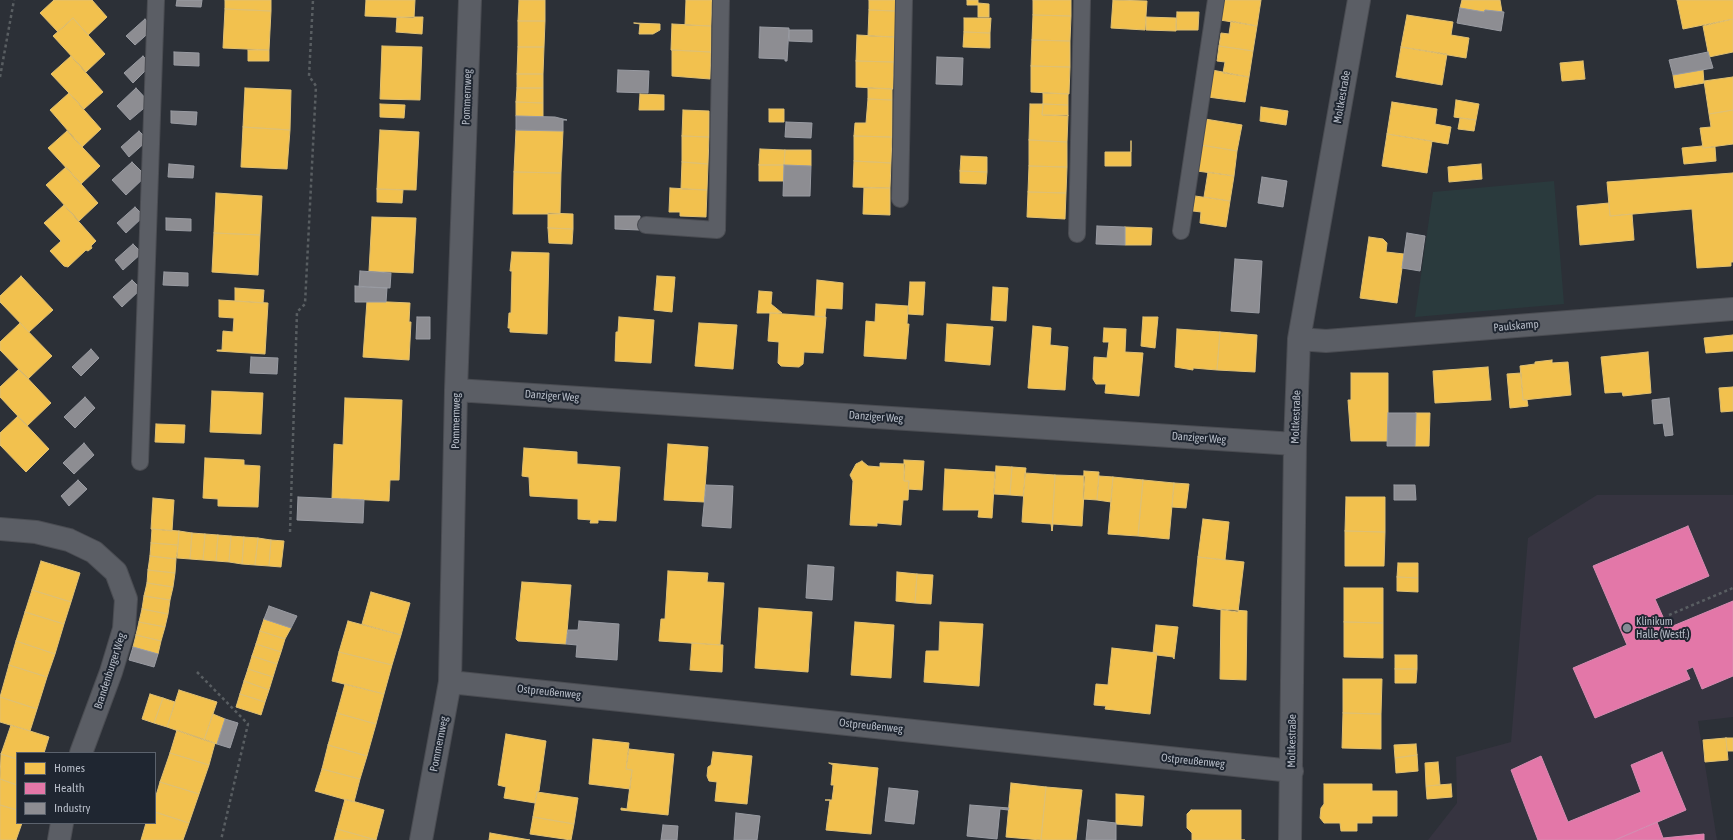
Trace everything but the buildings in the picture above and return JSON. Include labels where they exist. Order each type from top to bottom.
[{"type":"street","name":"Pommernweg","points":[[421,840],[450,682],[456,390],[470,0]]},
{"type":"street","name":"Moltkestraße","points":[[1290,840],[1295,444],[1299,339],[1359,0]]},
{"type":"street","name":"Paulskamp","points":[[1299,339],[1326,341],[1733,309]]},
{"type":"street","name":"Danziger Weg","points":[[456,390],[1295,444]]},
{"type":"street","name":"Brandenburger Weg","points":[[0,529],[36,532],[69,540],[94,552],[116,572],[126,599],[122,636],[111,672],[81,752]]},
{"type":"street","name":"Ostpreußenweg","points":[[450,682],[1292,771]]},
{"type":"street","points":[[59,840],[62,824]]},
{"type":"lane","points":[[140,462],[156,0]]},
{"type":"lane","points":[[646,225],[717,230],[722,0]]},
{"type":"lane","points":[[900,199],[904,0]]},
{"type":"lane","points":[[1077,234],[1082,0]]},
{"type":"lane","points":[[1181,231],[1216,0]]},
{"type":"path","points":[[0,77],[14,0]]},
{"type":"path","points":[[290,532],[297,312],[305,304],[316,86],[309,76],[313,0]]},
{"type":"path","points":[[1669,615],[1733,588]]},
{"type":"path","points":[[197,672],[248,724],[221,840]]},
{"type":"shaded area","points":[[1554,181],[1564,304],[1415,317],[1433,192]]},
{"type":"shaded area","name":"Klinikum Halle (Westf.)","points":[[1597,495],[1733,495],[1733,717],[1698,721],[1717,840],[1428,840],[1457,803],[1456,757],[1511,742],[1528,538]]},
{"type":"place","name":"Klinikum Halle (Westf.)","points":[[1627,628]]}]
